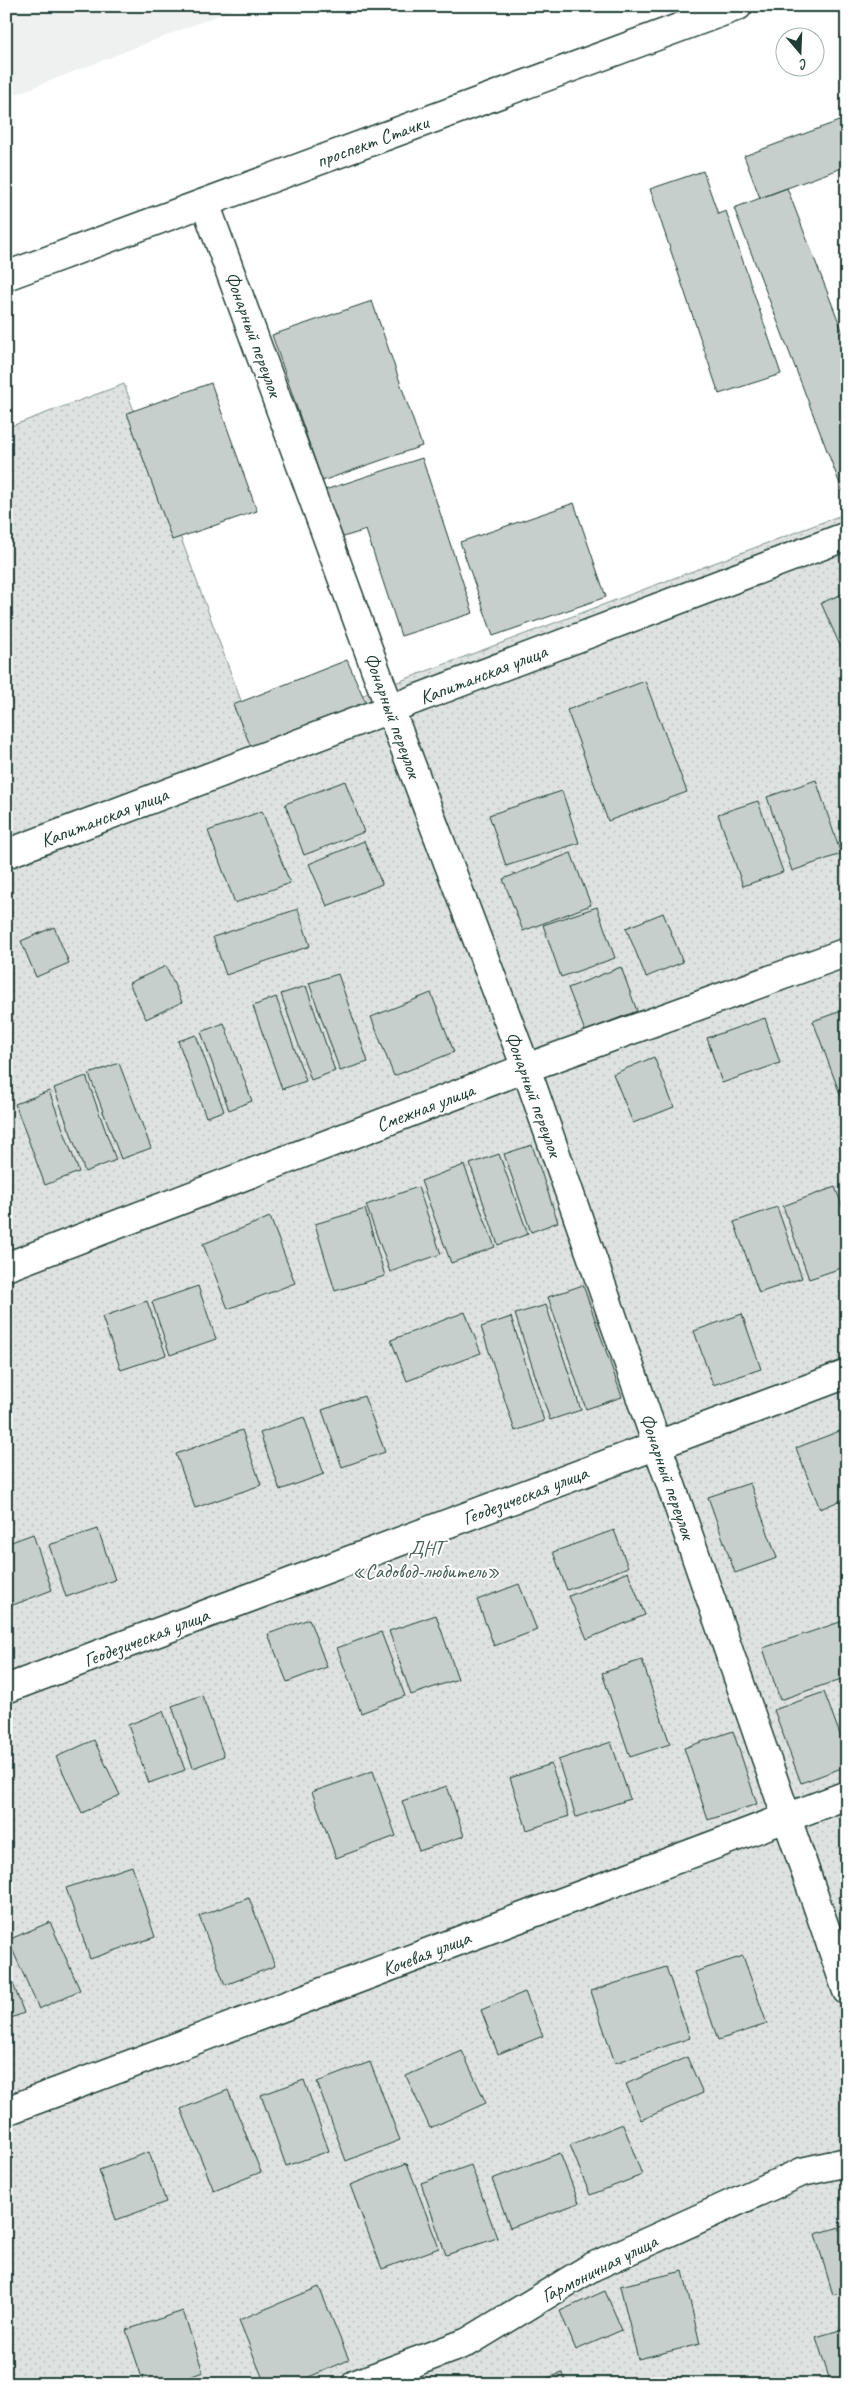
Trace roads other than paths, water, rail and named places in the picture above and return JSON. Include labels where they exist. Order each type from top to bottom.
[{"type":"street","name":"проспект Стачки","points":[[6,276],[738,6]]},
{"type":"street","name":"Фонарный переулок","points":[[206,203],[390,709],[526,1068],[847,1991]]},
{"type":"street","name":"Капитанская улица","points":[[6,854],[847,536]]},
{"type":"street","name":"Смежная улица","points":[[6,1267],[526,1068],[847,952]]},
{"type":"street","name":"Геодезическая улица","points":[[6,1690],[847,1374]]},
{"type":"street","name":"Кочевая улица","points":[[6,2110],[847,1795]]},
{"type":"street","name":"Гармоничная улица","points":[[356,2384],[468,2342],[592,2267],[627,2251],[802,2172],[847,2162]]},
{"type":"park label","name":"ДНТ «Садовод-любитель»","points":[[426,1560]]}]
